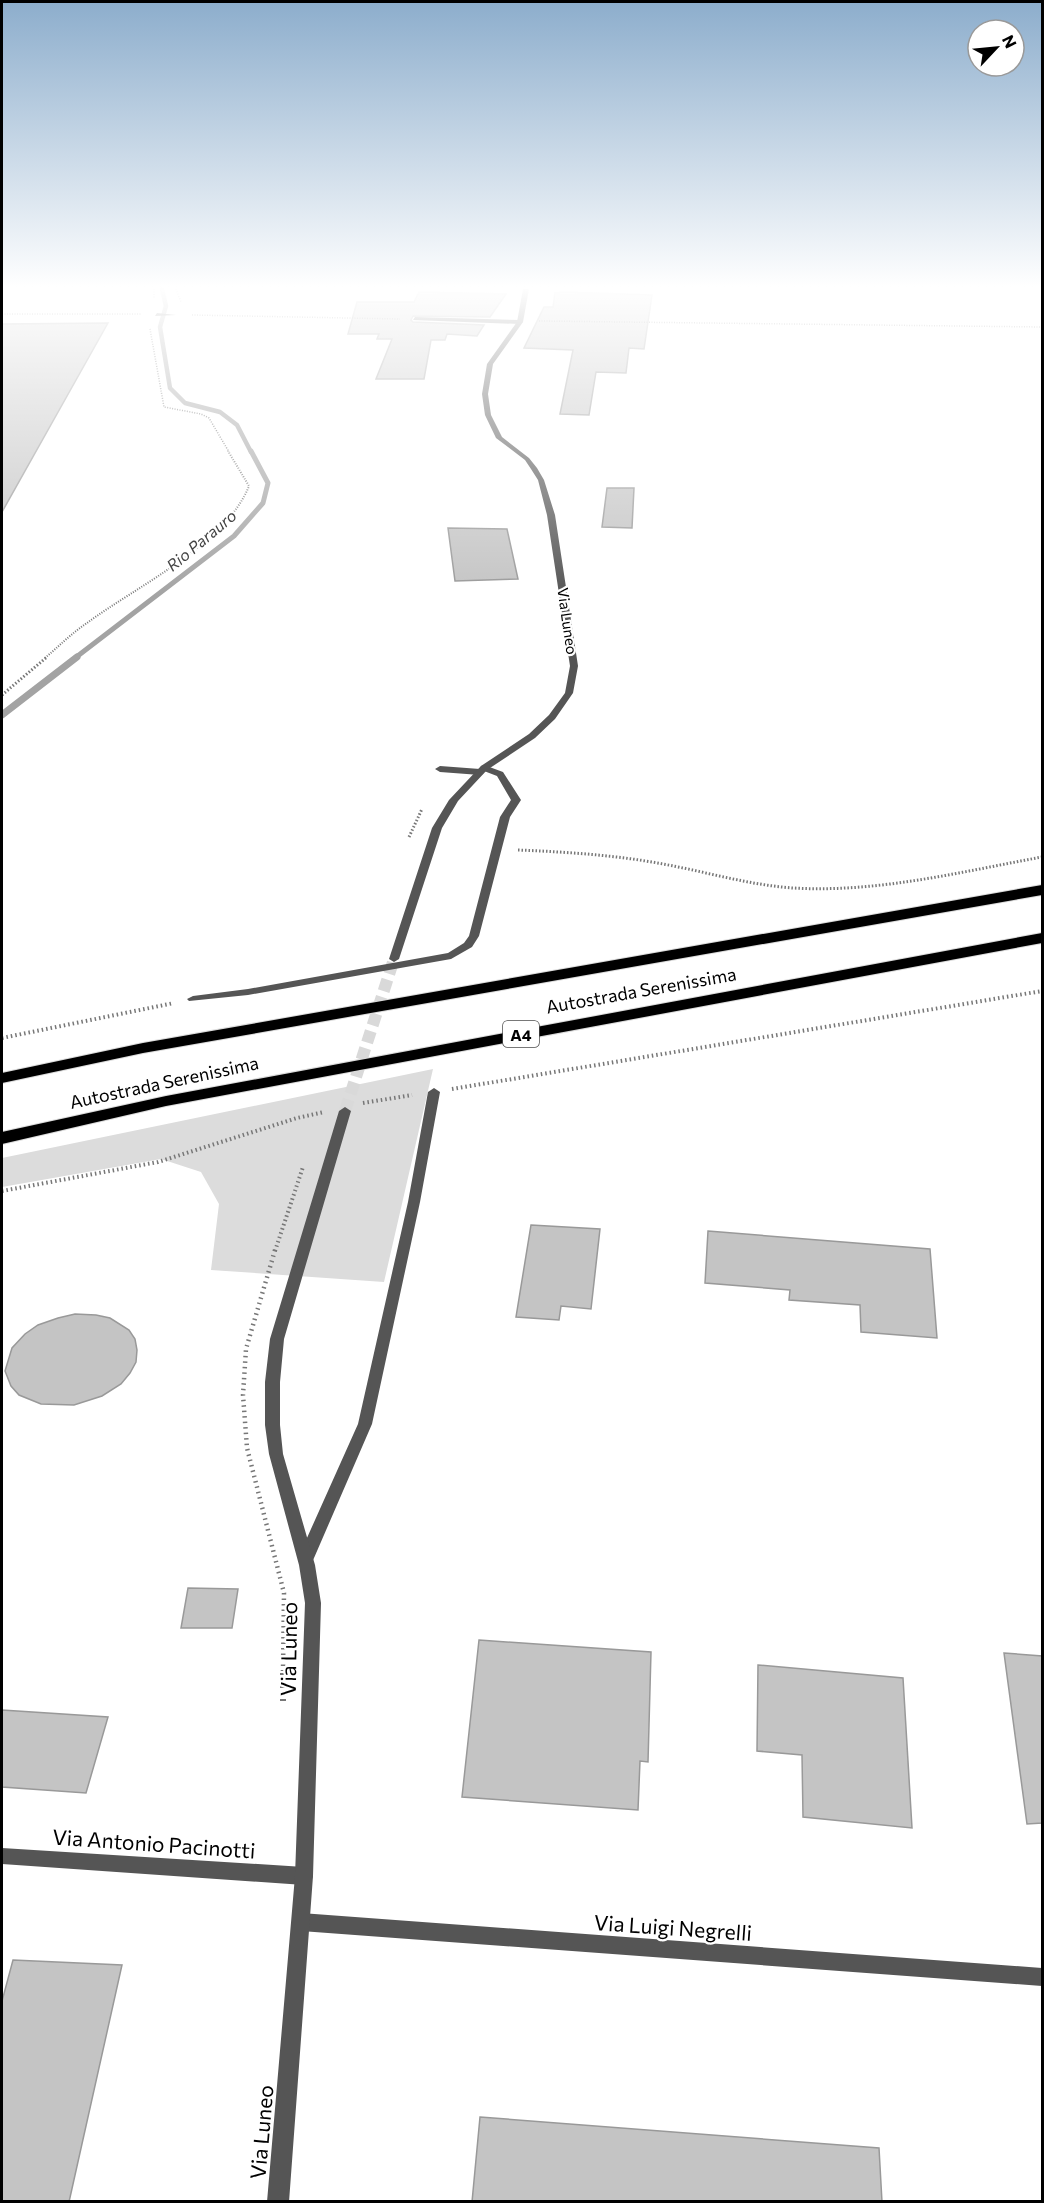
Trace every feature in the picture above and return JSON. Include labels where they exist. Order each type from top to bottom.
[{"type":"highway","name":"Autostrada Serenissima","points":[[2,1078],[178,1041],[1042,890]]},
{"type":"highway","name":"Autostrada Serenissima","points":[[2,1138],[189,1097],[1042,938]]},
{"type":"street","name":"Via Luneo","points":[[394,959],[437,828],[454,800],[482,770],[532,736],[552,717],[569,693],[574,666],[551,515],[541,480],[527,459],[498,438],[488,415],[485,392]]},
{"type":"street","points":[[193,999],[260,990],[452,956],[468,945],[474,936],[505,817],[516,800],[500,774],[482,770],[440,769]]},
{"type":"street","points":[[306,1558],[364,1424],[414,1202],[434,1092]]},
{"type":"street","name":"Via Luneo","points":[[278,2202],[304,1876],[313,1603],[312,1584],[306,1558],[277,1456],[272,1426],[273,1370],[277,1339],[352,1108]]},
{"type":"street","name":"Via Antonio Pacinotti","points":[[2,1856],[304,1876]]},
{"type":"street","name":"Via Luigi Negrelli","points":[[301,1922],[1042,1977]]},
{"type":"path","points":[[2,695],[86,624],[207,542],[242,507],[249,486],[209,418],[201,414],[164,407],[161,392]]},
{"type":"path","points":[[497,849],[565,852],[647,861],[710,875],[792,888],[859,887],[1042,857]]},
{"type":"path","points":[[352,1108],[434,1092],[1042,991]]},
{"type":"path","points":[[2,1038],[193,999]]},
{"type":"path","points":[[2,1191],[158,1162],[297,1118],[328,1111]]},
{"type":"path","points":[[316,1126],[320,1115]]},
{"type":"path","points":[[283,1710],[285,1593],[247,1448],[243,1395],[246,1349],[263,1286],[306,1158]]},
{"type":"shaded area","points":[[433,1069],[384,1282],[211,1270],[219,1204],[201,1172],[161,1159],[2,1187],[2,1158]]},
{"type":"building","points":[[2,392],[69,392],[2,512]]},
{"type":"building","points":[[565,392],[593,392],[589,415],[560,414]]},
{"type":"building","points":[[607,488],[634,488],[632,528],[602,527]]},
{"type":"building","points":[[448,528],[507,529],[518,579],[455,581]]},
{"type":"building","points":[[531,1225],[600,1229],[591,1309],[561,1306],[559,1320],[516,1317]]},
{"type":"building","points":[[708,1231],[930,1249],[937,1338],[861,1332],[860,1305],[789,1300],[790,1290],[705,1283]]},
{"type":"building","points":[[75,1314],[110,1318],[129,1330],[135,1339],[137,1350],[136,1362],[130,1373],[121,1384],[102,1396],[74,1405],[41,1404],[19,1395],[11,1386],[5,1371],[12,1348],[25,1334],[38,1325]]},
{"type":"building","points":[[188,1588],[238,1589],[232,1628],[181,1628]]},
{"type":"building","points":[[479,1640],[651,1652],[648,1762],[640,1761],[638,1810],[462,1797]]},
{"type":"building","points":[[1004,1653],[1042,1656],[1042,1823],[1027,1824]]},
{"type":"building","points":[[758,1665],[903,1678],[912,1828],[803,1817],[802,1755],[757,1751]]},
{"type":"building","points":[[2,1710],[108,1717],[86,1793],[2,1787]]},
{"type":"building","points":[[13,1960],[122,1965],[69,2202],[2,2202],[2,2001]]},
{"type":"building","points":[[480,2117],[879,2148],[882,2202],[472,2202]]},
{"type":"waterway","name":"Rio Parauro","points":[[174,392],[185,403],[220,412],[237,425],[251,452]]},
{"type":"waterway","name":"Rio Parauro","points":[[75,658],[234,536],[263,503],[268,483],[251,451]]},
{"type":"waterway","name":"Rio Parauro","points":[[2,715],[77,657]]},
{"type":"tunnel","points":[[345,1111],[394,959]]}]
